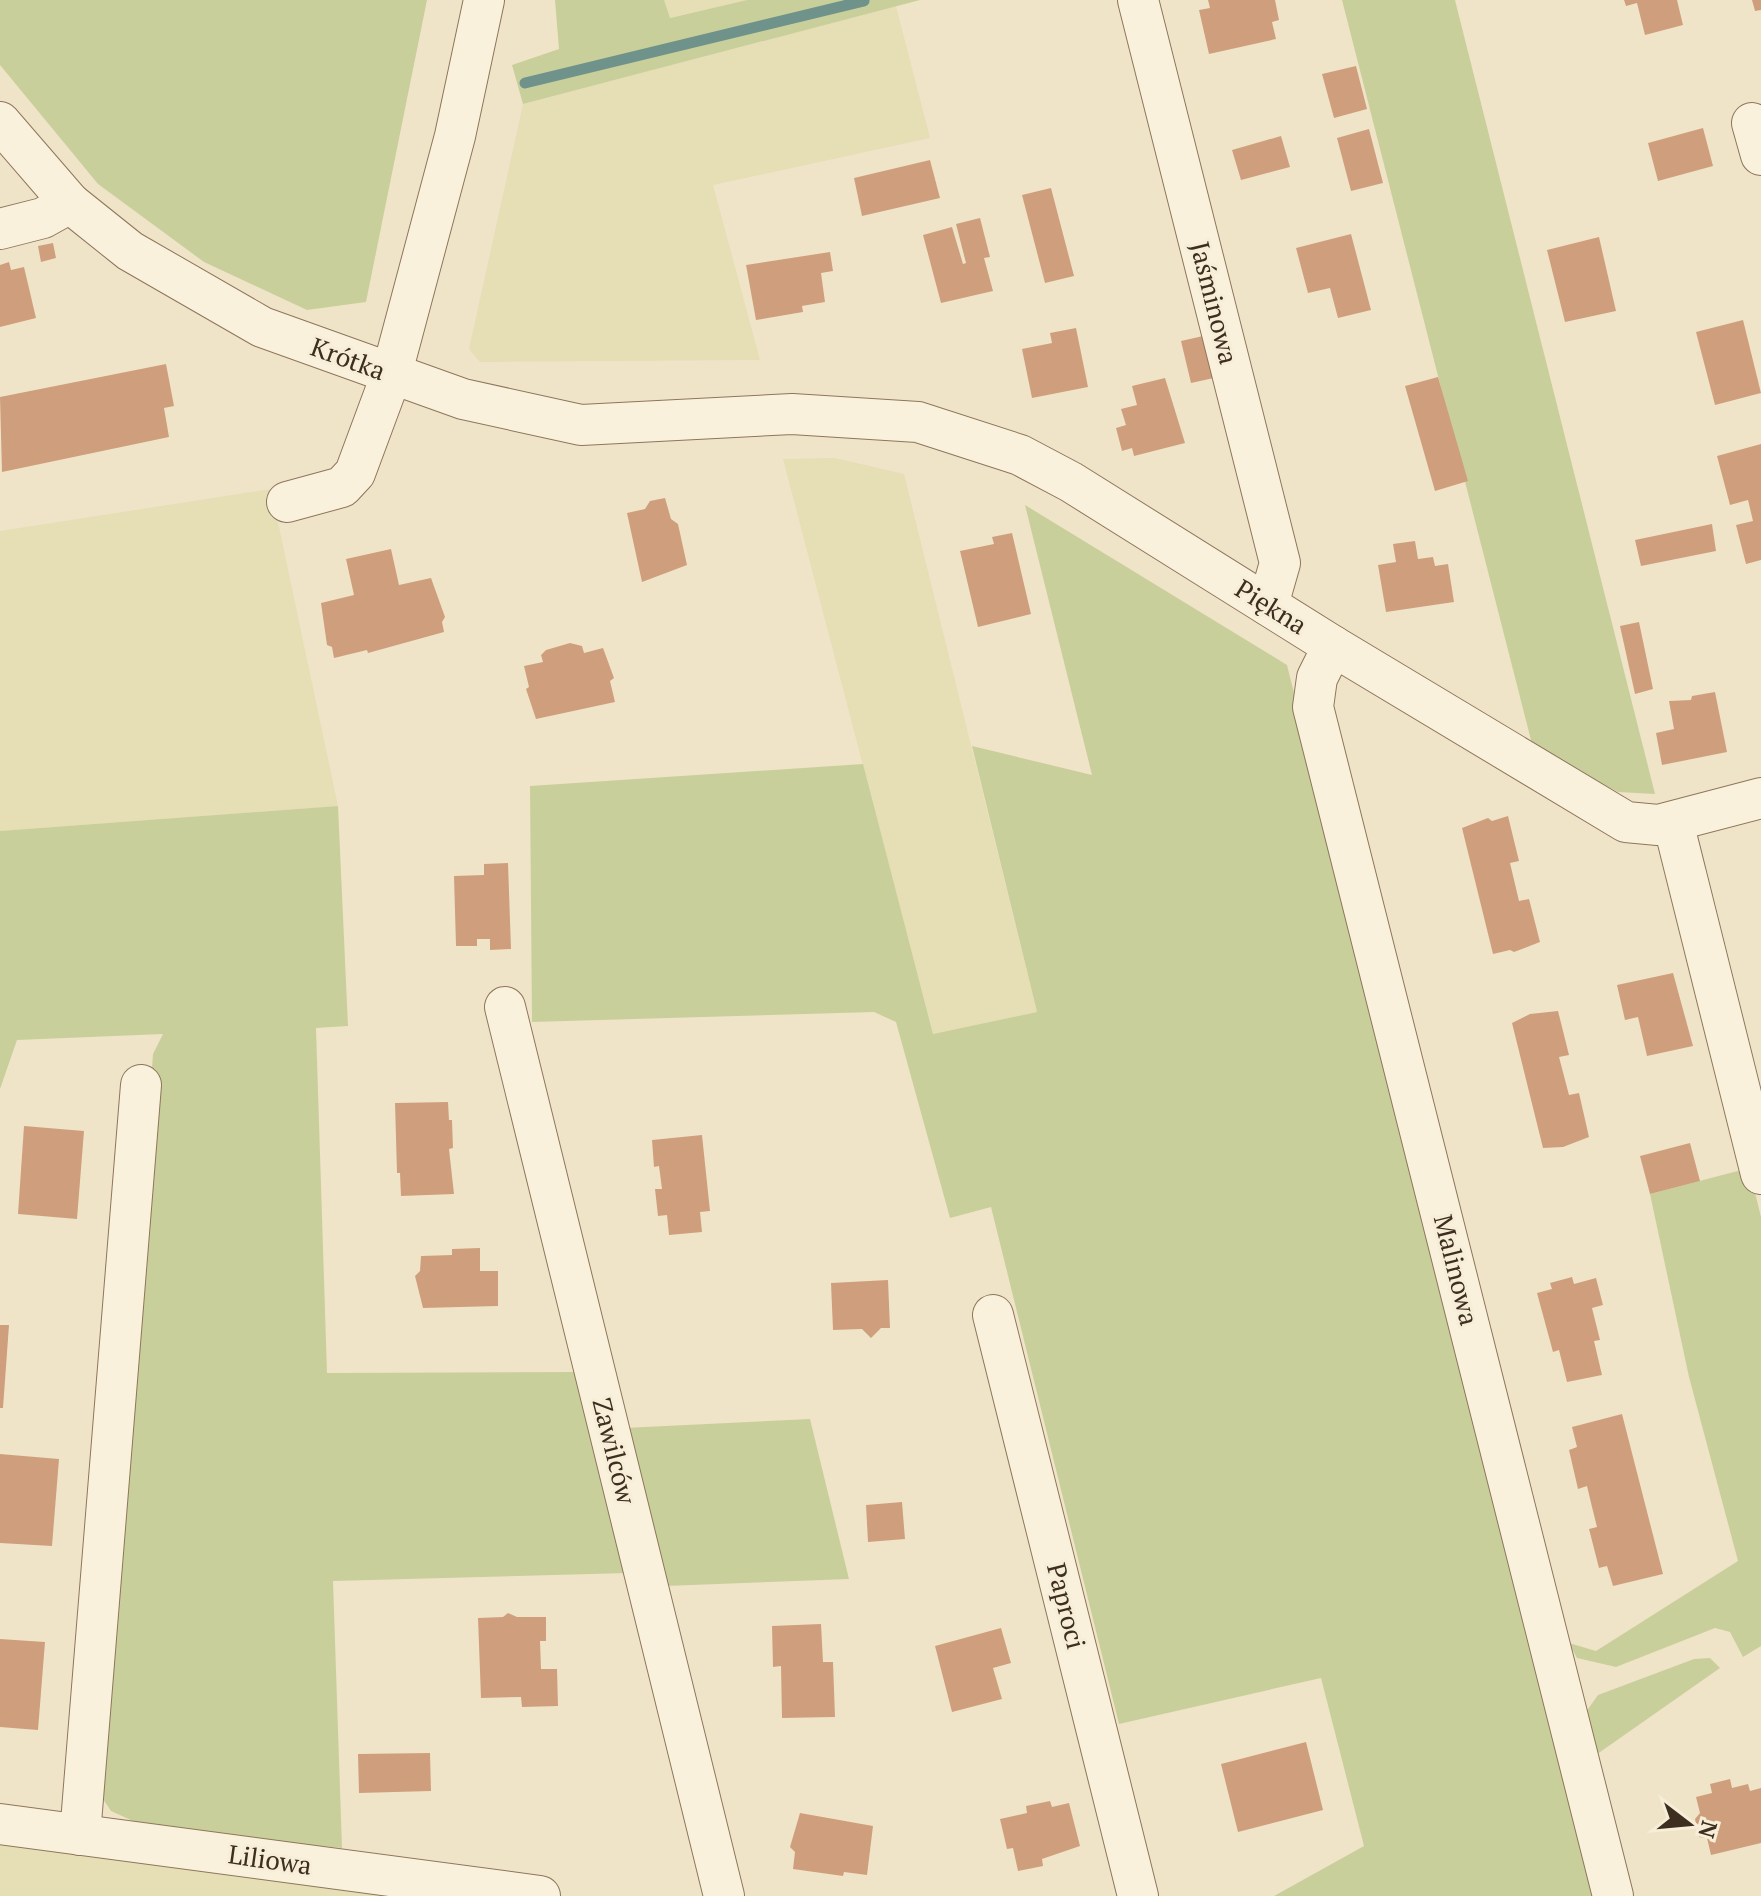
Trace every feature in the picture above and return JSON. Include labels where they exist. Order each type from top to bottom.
[{"type":"street","points":[[287,502],[342,487],[355,473],[391,376],[459,121],[484,0]]},
{"type":"street","name":"Jaśminowa","points":[[1138,0],[1280,563],[1268,605]]},
{"type":"street","name":"Krótka","points":[[0,122],[70,203],[130,251],[262,327],[391,376],[463,399],[581,425],[766,415]]},
{"type":"street","points":[[0,229],[43,218],[70,203]]},
{"type":"street","name":"Piękna","points":[[766,415],[829,414],[918,422],[989,443],[1045,466],[1613,816],[1640,825],[1673,822],[1761,798]]},
{"type":"street","name":"Malinowa","points":[[1333,646],[1317,678],[1313,707],[1613,1896]]},
{"type":"street","points":[[1673,822],[1761,1174]]},
{"type":"street","name":"Zawilców","points":[[505,1007],[724,1896]]},
{"type":"street","points":[[80,1835],[141,1085]]},
{"type":"street","name":"Paproci","points":[[993,1315],[1138,1896]]},
{"type":"street","name":"Liliowa","points":[[0,1824],[540,1896]]},
{"type":"shaded area","points":[[664,0],[747,0],[669,18]]},
{"type":"shaded area","points":[[896,6],[930,138],[713,185],[760,360],[480,362],[469,349],[523,104]]},
{"type":"shaded area","points":[[835,458],[904,474],[1037,1012],[933,1034],[783,459]]},
{"type":"shaded area","points":[[271,489],[338,806],[0,831],[0,531]]},
{"type":"shaded area","points":[[0,1841],[405,1896],[0,1896]]},
{"type":"green space","points":[[0,0],[427,0],[366,302],[307,310],[204,262],[98,184],[0,65]]},
{"type":"green space","points":[[555,0],[664,0],[670,18],[747,0],[920,0],[523,104],[512,65],[559,49]]},
{"type":"green space","points":[[1342,0],[1455,0],[1655,794],[1618,792],[1533,748]]},
{"type":"green space","points":[[1025,505],[1287,665],[1595,1896],[1274,1896],[1364,1846],[1321,1678],[1119,1724],[991,1207],[950,1218],[896,1022],[874,1012],[532,1022],[530,786],[863,764],[933,1034],[1037,1012],[972,746],[1092,775]]},
{"type":"green space","points":[[338,806],[348,1026],[316,1028],[327,1373],[576,1372],[628,1573],[333,1581],[342,1848],[155,1831],[111,1811],[99,1793],[153,1054],[163,1034],[17,1040],[0,1089],[0,831]]},
{"type":"green space","points":[[1749,1168],[1761,1217],[1761,1646],[1743,1657],[1730,1632],[1715,1628],[1616,1667],[1577,1658],[1569,1643],[1596,1651],[1738,1561],[1689,1377],[1650,1194]]},
{"type":"green space","points":[[810,1419],[849,1579],[665,1586],[624,1428]]},
{"type":"green space","points":[[1710,1658],[1720,1668],[1593,1757],[1586,1712],[1598,1695],[1694,1659]]},
{"type":"building","points":[[1208,0],[1275,0],[1279,20],[1272,22],[1276,39],[1209,54],[1199,10],[1210,8]]},
{"type":"building","points":[[1624,0],[1677,0],[1683,25],[1645,35],[1637,3],[1626,6]]},
{"type":"building","points":[[1752,0],[1761,0],[1761,10],[1755,11]]},
{"type":"building","points":[[1356,66],[1367,109],[1334,118],[1322,74]]},
{"type":"building","points":[[1703,128],[1713,166],[1658,181],[1648,143]]},
{"type":"building","points":[[1369,129],[1383,183],[1351,191],[1337,138]]},
{"type":"building","points":[[1281,136],[1290,167],[1241,180],[1232,150]]},
{"type":"building","points":[[930,160],[940,198],[862,216],[854,178]]},
{"type":"building","points":[[1051,188],[1074,276],[1045,283],[1022,195]]},
{"type":"building","points":[[980,218],[990,257],[984,258],[993,291],[941,303],[923,235],[952,227],[963,264],[966,263],[956,224]]},
{"type":"building","points":[[1351,234],[1371,310],[1338,318],[1330,288],[1308,293],[1296,248]]},
{"type":"building","points":[[1599,237],[1616,311],[1565,322],[1547,250]]},
{"type":"building","points":[[53,243],[56,258],[41,262],[38,246]]},
{"type":"building","points":[[830,252],[833,271],[821,273],[825,302],[802,306],[803,312],[756,320],[746,265]]},
{"type":"building","points":[[9,262],[11,270],[24,267],[36,318],[0,327],[0,265]]},
{"type":"building","points":[[1743,320],[1761,393],[1715,405],[1696,332]]},
{"type":"building","points":[[1076,328],[1088,387],[1032,398],[1022,349],[1052,343],[1050,333]]},
{"type":"building","points":[[1212,334],[1223,376],[1191,383],[1181,341]]},
{"type":"building","points":[[166,364],[174,406],[164,408],[169,437],[2,472],[0,397]]},
{"type":"building","points":[[1438,377],[1468,481],[1435,491],[1405,386]]},
{"type":"building","points":[[1165,378],[1185,443],[1134,456],[1132,448],[1122,451],[1116,428],[1126,425],[1121,409],[1137,405],[1132,386]]},
{"type":"building","points":[[1761,444],[1761,560],[1746,564],[1736,525],[1753,521],[1748,500],[1730,505],[1717,456]]},
{"type":"building","points":[[665,498],[671,519],[678,524],[687,565],[642,582],[627,513],[645,509],[650,501]]},
{"type":"building","points":[[1712,524],[1716,551],[1641,566],[1635,540]]},
{"type":"building","points":[[1012,533],[1031,614],[978,627],[960,551],[994,544],[992,537]]},
{"type":"building","points":[[1415,541],[1418,559],[1433,557],[1435,566],[1448,564],[1454,602],[1386,612],[1378,565],[1396,562],[1393,544]]},
{"type":"building","points":[[391,549],[399,585],[431,578],[445,617],[442,622],[444,632],[368,653],[367,650],[334,658],[332,647],[327,645],[321,603],[354,595],[346,559]]},
{"type":"building","points":[[1639,622],[1653,689],[1635,694],[1620,626]]},
{"type":"building","points":[[570,643],[582,646],[584,653],[603,648],[614,678],[610,681],[615,702],[536,719],[526,689],[529,687],[524,666],[543,662],[541,655],[546,650]]},
{"type":"building","points":[[1715,692],[1727,752],[1662,765],[1656,733],[1674,729],[1669,701],[1691,700],[1692,696]]},
{"type":"building","points":[[1508,816],[1519,861],[1510,863],[1519,901],[1529,899],[1540,942],[1514,952],[1493,954],[1462,828],[1488,818],[1492,821]]},
{"type":"building","points":[[508,863],[511,949],[490,950],[490,939],[477,939],[477,946],[456,946],[454,876],[484,875],[484,864]]},
{"type":"building","points":[[1673,973],[1693,1046],[1647,1056],[1638,1017],[1625,1020],[1617,985]]},
{"type":"building","points":[[1558,1011],[1569,1055],[1559,1057],[1569,1095],[1579,1093],[1589,1137],[1563,1147],[1543,1148],[1512,1023],[1530,1014]]},
{"type":"building","points":[[448,1102],[449,1120],[452,1120],[453,1148],[449,1149],[454,1194],[401,1196],[400,1173],[397,1173],[395,1103]]},
{"type":"building","points":[[24,1126],[84,1131],[77,1219],[18,1214]]},
{"type":"building","points":[[702,1135],[710,1211],[700,1212],[702,1232],[669,1235],[667,1215],[658,1216],[655,1189],[662,1189],[659,1166],[654,1167],[652,1140]]},
{"type":"building","points":[[1690,1143],[1700,1181],[1650,1194],[1640,1156]]},
{"type":"building","points":[[480,1248],[480,1271],[498,1271],[498,1306],[423,1308],[415,1276],[420,1271],[421,1256],[452,1255],[452,1249]]},
{"type":"building","points":[[1572,1277],[1574,1284],[1596,1278],[1603,1305],[1592,1308],[1600,1340],[1594,1341],[1602,1375],[1567,1382],[1559,1350],[1553,1352],[1537,1293],[1552,1289],[1550,1283]]},
{"type":"building","points":[[888,1280],[890,1328],[881,1328],[871,1338],[862,1329],[833,1330],[831,1283]]},
{"type":"building","points":[[0,1325],[9,1325],[3,1408],[0,1408]]},
{"type":"building","points":[[1622,1414],[1663,1574],[1613,1586],[1607,1566],[1599,1568],[1589,1529],[1597,1527],[1587,1486],[1578,1489],[1569,1450],[1577,1447],[1572,1427]]},
{"type":"building","points":[[0,1454],[59,1459],[52,1546],[0,1543]]},
{"type":"building","points":[[902,1502],[905,1539],[868,1542],[866,1505]]},
{"type":"building","points":[[508,1613],[517,1617],[546,1617],[546,1641],[540,1641],[541,1669],[557,1669],[558,1706],[522,1707],[521,1697],[481,1698],[478,1618],[503,1617]]},
{"type":"building","points":[[821,1624],[823,1662],[833,1662],[835,1717],[782,1718],[781,1666],[773,1667],[772,1626]]},
{"type":"building","points":[[1001,1628],[1011,1663],[993,1668],[1002,1699],[952,1712],[935,1646]]},
{"type":"building","points":[[0,1639],[45,1642],[38,1730],[0,1727]]},
{"type":"building","points":[[1306,1742],[1323,1810],[1238,1832],[1221,1764]]},
{"type":"building","points":[[430,1753],[431,1791],[359,1793],[358,1754]]},
{"type":"building","points":[[1730,1779],[1732,1788],[1748,1784],[1750,1791],[1761,1788],[1761,1843],[1711,1855],[1707,1838],[1699,1837],[1695,1819],[1700,1813],[1696,1797],[1712,1793],[1710,1784]]},
{"type":"building","points":[[1050,1801],[1052,1807],[1069,1803],[1080,1846],[1042,1859],[1043,1866],[1018,1871],[1013,1848],[1007,1849],[1000,1819],[1027,1813],[1026,1806]]},
{"type":"building","points":[[800,1813],[873,1826],[867,1875],[844,1872],[843,1876],[793,1869],[795,1852],[790,1847]]},
{"type":"waterway","points":[[525,83],[864,1]]}]
